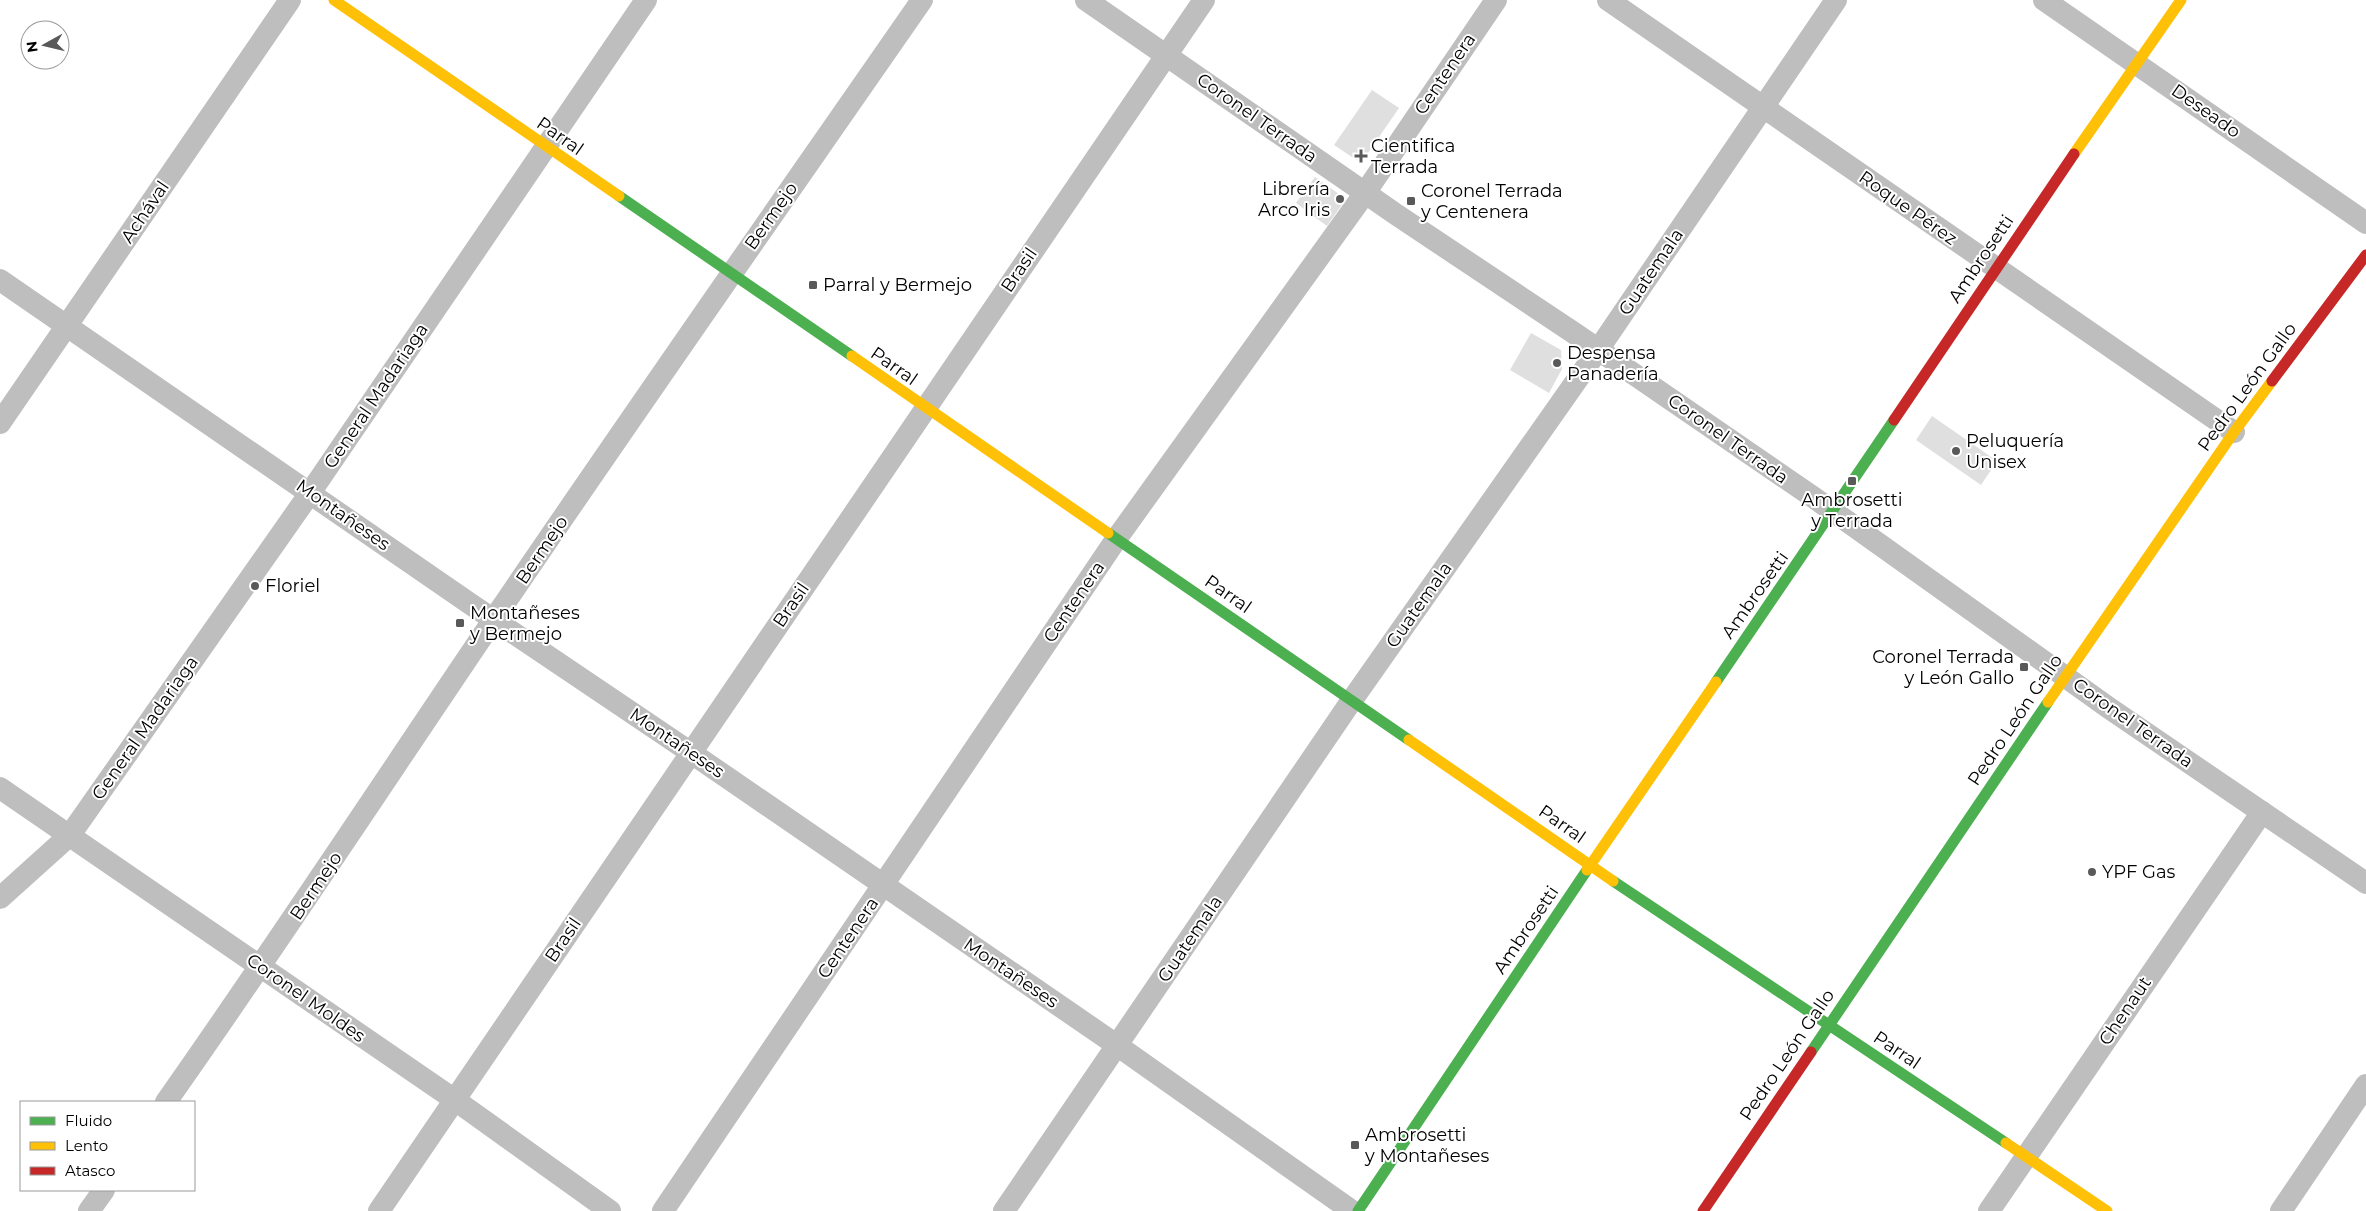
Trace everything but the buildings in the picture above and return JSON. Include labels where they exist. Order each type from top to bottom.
[{"type":"street","name":"Achával","points":[[0,423],[290,0]]},
{"type":"street","name":"Parral","points":[[334,0],[925,409],[1117,538],[1590,865],[2107,1211]]},
{"type":"street","name":"General Madariaga","points":[[0,898],[70,835],[310,493],[646,0]]},
{"type":"street","name":"Bermejo","points":[[167,1101],[261,967],[494,619],[922,0]]},
{"type":"street","name":"Coronel Terrada","points":[[1086,0],[1833,512],[2366,884]]},
{"type":"street","name":"Brasil","points":[[379,1211],[1204,0]]},
{"type":"street","name":"Centenera","points":[[663,1211],[1117,538],[1365,193],[1496,0]]},
{"type":"street","name":"Roque Pérez","points":[[1608,0],[2234,432]]},
{"type":"street","name":"Guatemala","points":[[1004,1211],[1352,700],[1598,350],[1836,0]]},
{"type":"street","name":"Deseado","points":[[2044,0],[2136,62],[2366,224]]},
{"type":"street","name":"Ambrosetti","points":[[1358,1211],[1590,865],[1833,512],[1995,268],[2136,62],[2181,0]]},
{"type":"street","name":"Pedro León Gallo","points":[[1703,1211],[2037,720],[2065,675],[2234,432],[2366,255]]},
{"type":"street","name":"Montañeses","points":[[0,280],[1118,1046],[1352,1211]]},
{"type":"street","name":"Coronel Moldes","points":[[0,788],[455,1100],[610,1211]]},
{"type":"street","name":"Chenaut","points":[[1989,1211],[2262,812]]},
{"type":"street","points":[[2280,1211],[2366,1085]]},
{"type":"street","points":[[89,1211],[103,1191]]},
{"type":"traffic: fast","points":[[619,196],[852,356]]},
{"type":"traffic: fast","points":[[1716,682],[1894,420]]},
{"type":"traffic: fast","points":[[1108,533],[1409,740]]},
{"type":"traffic: fast","points":[[1811,1052],[2048,702]]},
{"type":"traffic: fast","points":[[1358,1211],[1587,870]]},
{"type":"traffic: fast","points":[[1613,881],[2006,1143]]},
{"type":"traffic: slow","points":[[334,0],[619,196]]},
{"type":"traffic: slow","points":[[2074,154],[2181,0]]},
{"type":"traffic: slow","points":[[852,356],[1108,533]]},
{"type":"traffic: slow","points":[[2048,702],[2234,432],[2272,381]]},
{"type":"traffic: slow","points":[[1587,870],[1716,682]]},
{"type":"traffic: slow","points":[[1409,740],[1613,881]]},
{"type":"traffic: slow","points":[[2006,1143],[2107,1211]]},
{"type":"traffic: jam","points":[[1894,420],[2074,154]]},
{"type":"traffic: jam","points":[[2272,381],[2366,255]]},
{"type":"traffic: jam","points":[[1703,1211],[1811,1052]]},
{"type":"place","name":"Cientifica Terrada","points":[[1361,156]]},
{"type":"place","name":"Librería Arco Iris","points":[[1340,199]]},
{"type":"place","name":"Coronel Terrada y Centenera","points":[[1411,201]]},
{"type":"place","name":"Parral y Bermejo","points":[[813,285]]},
{"type":"place","name":"Despensa Panadería","points":[[1557,363]]},
{"type":"place","name":"Peluquería Unisex","points":[[1956,451]]},
{"type":"place","name":"Ambrosetti y Terrada","points":[[1852,481]]},
{"type":"place","name":"Floriel","points":[[255,586]]},
{"type":"place","name":"Montañeses y Bermejo","points":[[460,623]]},
{"type":"place","name":"Coronel Terrada y León Gallo","points":[[2024,667]]},
{"type":"place","name":"YPF Gas","points":[[2092,872]]},
{"type":"place","name":"Ambrosetti y Montañeses","points":[[1355,1145]]}]
